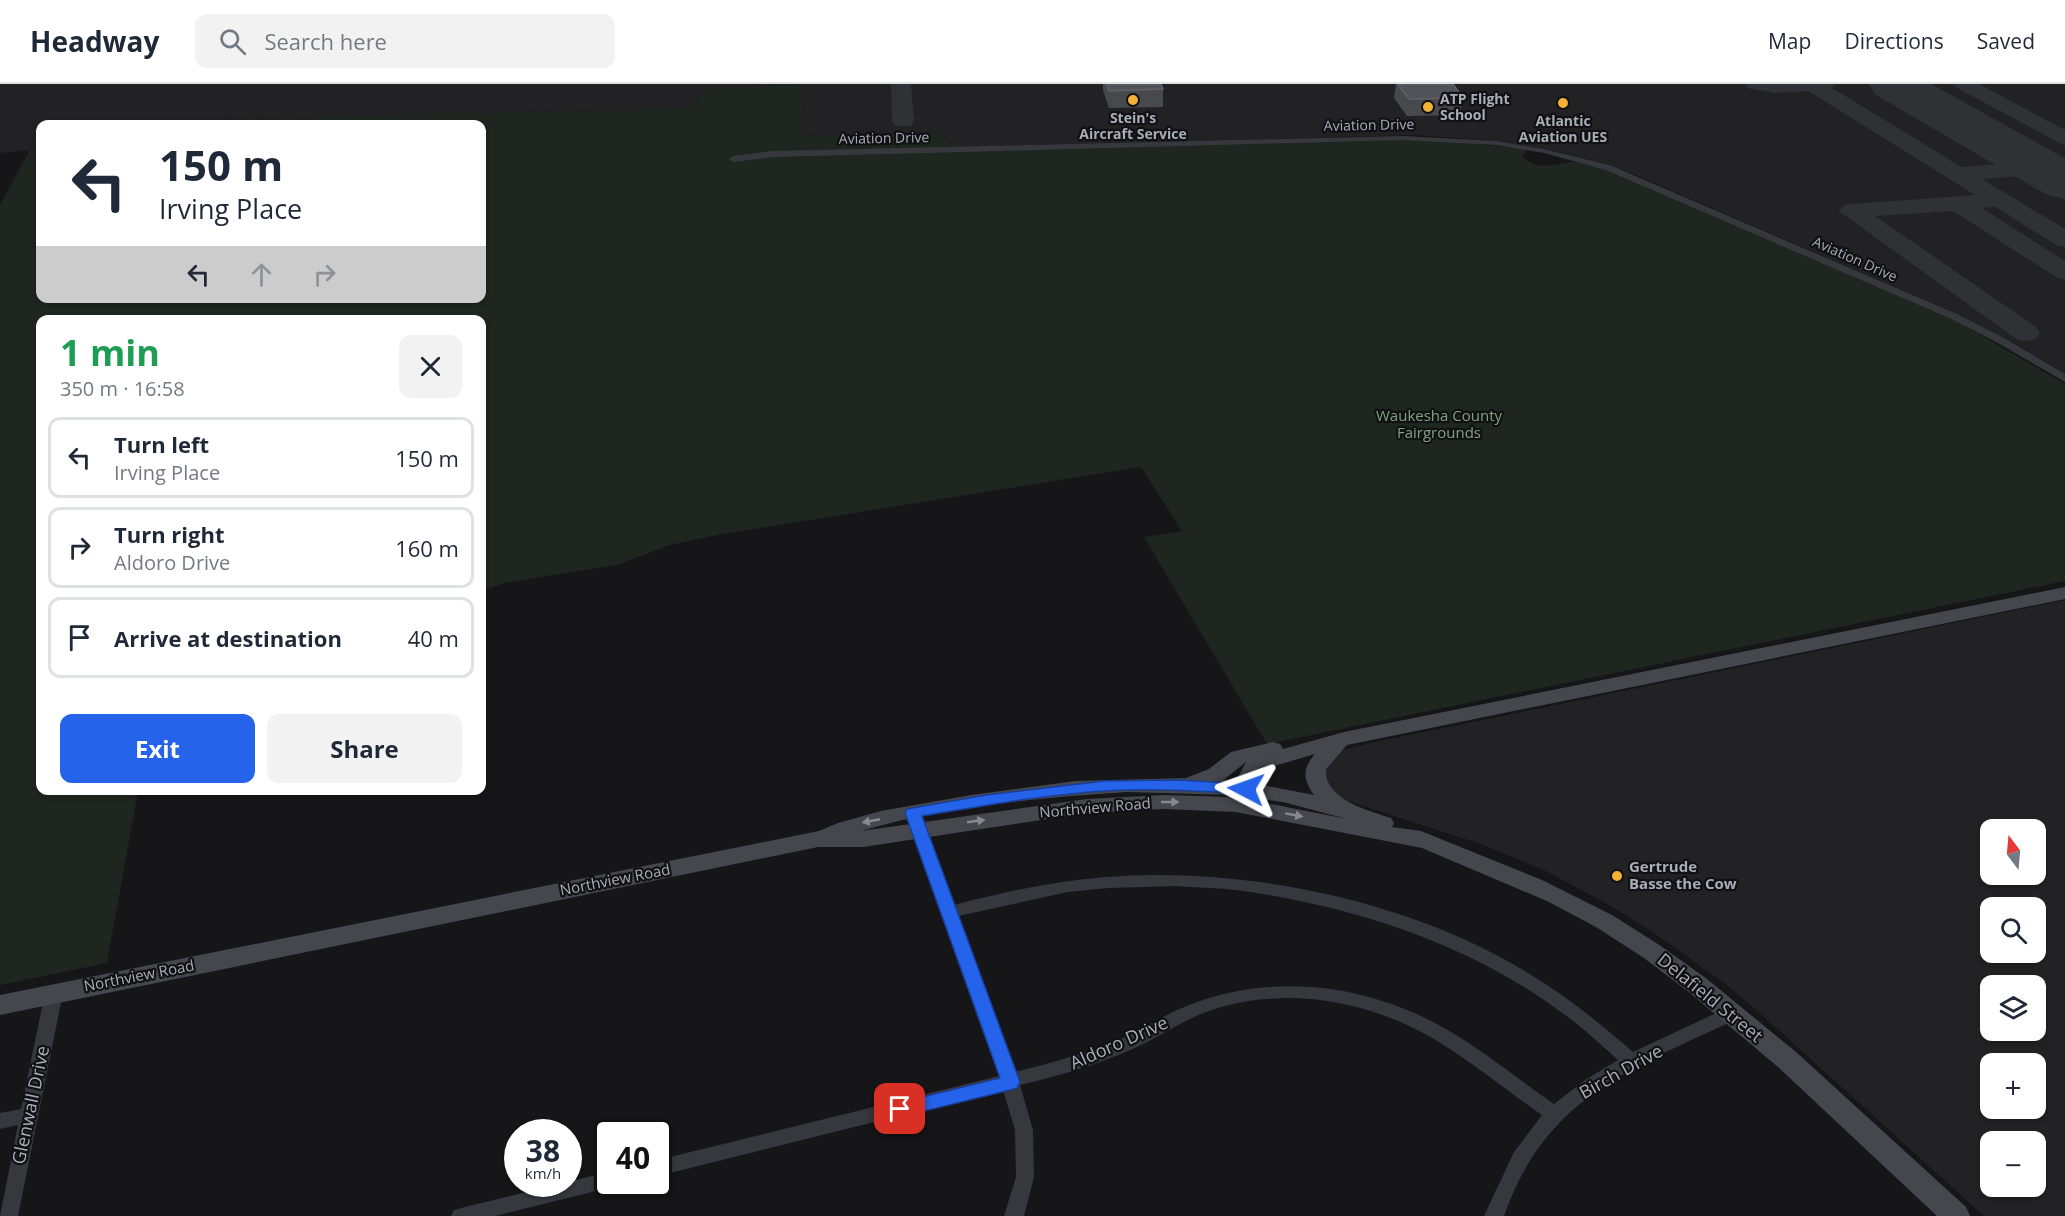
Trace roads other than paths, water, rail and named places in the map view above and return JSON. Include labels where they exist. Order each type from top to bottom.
[{"type":"street","name":"Aviation Drive","points":[[733,159],[773,154],[1403,138],[1480,141],[1526,147],[1593,163],[1646,182],[1953,316],[2002,341],[2065,379]]},
{"type":"street","points":[[1238,794],[1249,772],[1256,764],[1344,739],[2065,593]]},
{"type":"street","points":[[1179,785],[1209,778],[1234,759],[1258,752],[1319,739],[1344,739]]},
{"type":"street","points":[[1342,808],[1321,788],[1314,772],[1318,759],[1344,739]]},
{"type":"street","points":[[1238,794],[1238,768],[1258,752]]},
{"type":"street","points":[[1014,1216],[1025,1177],[1024,1130],[1010,1082],[915,821],[1050,792],[1104,786],[1179,785],[1238,794]]},
{"type":"street","name":"Delafield Street","points":[[1238,794],[1297,796],[1342,808],[1518,876],[1603,920],[1674,967],[1733,1013],[1956,1216]]},
{"type":"street","name":"Delafield Street","points":[[1238,794],[1424,841]]},
{"type":"street","name":"Northview Road","points":[[0,1005],[818,839],[863,839],[915,821],[1109,804],[1164,802],[1238,794]]},
{"type":"street","points":[[948,913],[1073,886],[1138,880],[1234,883],[1324,898],[1393,918],[1493,962],[1566,1007],[1603,1035],[1632,1062]]},
{"type":"street","name":"Aldoro Drive","points":[[672,1165],[1065,1067],[1116,1049],[1203,1006],[1248,995],[1312,992],[1360,1001],[1406,1017],[1447,1040],[1555,1114]]},
{"type":"street","name":"Glenwall Drive","points":[[8,1216],[54,993]]},
{"type":"street","name":"Birch Drive","points":[[1494,1216],[1505,1186],[1526,1148],[1555,1114],[1577,1095],[1632,1062],[1733,1013]]},
{"type":"street","points":[[0,1121],[28,1115]]},
{"type":"street","points":[[461,1216],[594,1183]]},
{"type":"place","name":"Stein's Aircraft Service","points":[[1133,100]]},
{"type":"place","name":"Atlantic Aviation UES","points":[[1563,103]]},
{"type":"place","name":"ATP Flight School","points":[[1428,107]]},
{"type":"place","name":"Gertrude Basse the Cow","points":[[1617,876]]},
{"type":"park label","name":"Waukesha County Fairgrounds","points":[[1439,424]]}]
